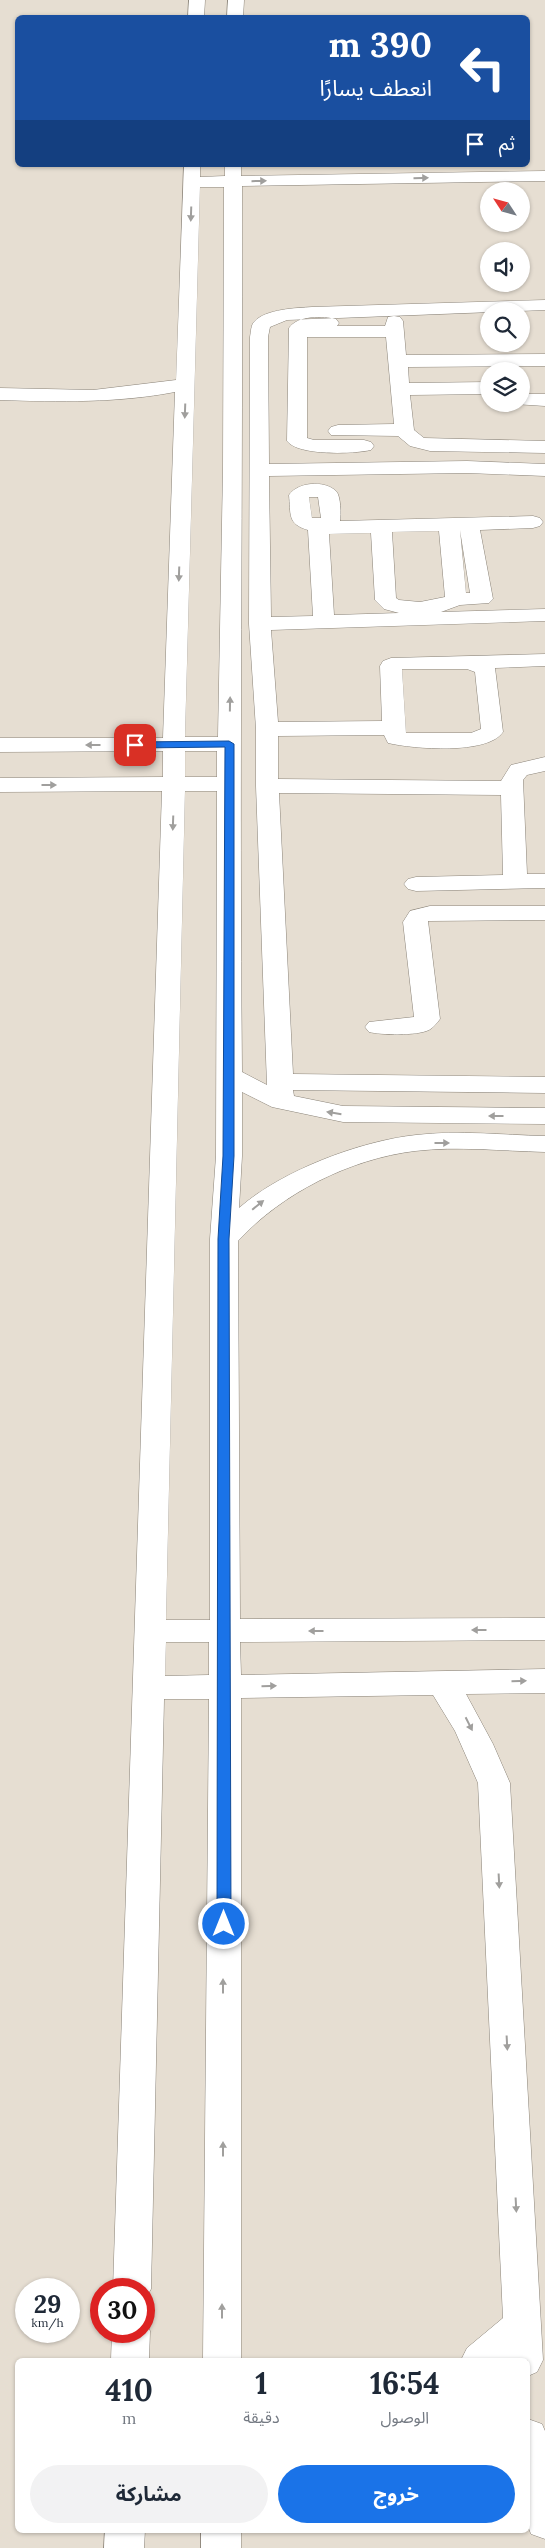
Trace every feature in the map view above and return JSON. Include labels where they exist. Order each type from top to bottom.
[{"type":"street","points":[[196,15],[197,0]]},
{"type":"street","points":[[235,15],[236,0]]},
{"type":"street","points":[[530,162],[545,162]]},
{"type":"street","points":[[132,2278],[150,1688],[174,745],[192,172],[307,167]]},
{"type":"street","points":[[234,171],[545,176]]},
{"type":"street","points":[[222,2358],[225,1632],[224,1239],[229,1156],[228,784],[234,171]]},
{"type":"street","points":[[280,1091],[267,786],[267,729],[260,624],[258,337],[262,324],[283,315],[312,312],[545,305]]},
{"type":"street","points":[[530,319],[545,319]]},
{"type":"street","points":[[364,446],[307,445],[297,441],[298,328],[305,324],[395,326],[480,321]]},
{"type":"street","points":[[395,326],[404,430],[408,436],[417,442],[430,446],[545,447]]},
{"type":"street","points":[[530,363],[545,360]]},
{"type":"street","points":[[397,361],[480,365]]},
{"type":"street","points":[[0,394],[82,396],[147,393],[186,384]]},
{"type":"street","points":[[530,388],[545,388]]},
{"type":"street","points":[[400,394],[480,389]]},
{"type":"street","points":[[400,394],[480,398]]},
{"type":"street","points":[[530,400],[545,400]]},
{"type":"street","points":[[297,432],[404,430]]},
{"type":"street","points":[[259,470],[467,467],[541,473]]},
{"type":"street","points":[[324,622],[318,526],[533,522]]},
{"type":"street","points":[[381,526],[386,600],[390,605],[400,608],[441,607],[450,604],[456,599],[482,599],[459,524]]},
{"type":"street","points":[[260,624],[545,615]]},
{"type":"street","points":[[470,662],[484,669],[492,732],[475,740],[406,740],[396,738],[392,728],[391,666],[399,663],[545,660]]},
{"type":"street","points":[[267,729],[392,728]]},
{"type":"street","points":[[0,744],[229,744]]},
{"type":"street","points":[[516,882],[512,788],[514,774],[519,770],[545,764]]},
{"type":"street","points":[[0,785],[228,784]]},
{"type":"street","points":[[267,786],[512,788]]},
{"type":"street","points":[[416,884],[545,881]]},
{"type":"street","points":[[378,1027],[420,1025],[427,1019],[415,922],[419,916],[430,913],[545,913]]},
{"type":"street","points":[[228,1076],[280,1091],[343,1114],[545,1116]]},
{"type":"street","points":[[280,1091],[545,1085]]},
{"type":"street","points":[[413,1116],[416,1143]]},
{"type":"street","points":[[224,1239],[243,1217],[264,1200],[289,1184],[316,1171],[345,1161],[416,1143],[545,1144]]},
{"type":"street","points":[[151,1631],[545,1629]]},
{"type":"street","points":[[150,1688],[545,1681]]},
{"type":"street","points":[[442,1683],[464,1714],[477,1739],[494,1783],[523,2342],[485,2358]]},
{"type":"street","points":[[130,2343],[130,2358]]},
{"type":"street","points":[[530,2460],[545,2521]]},
{"type":"street","points":[[124,2548],[125,2533]]},
{"type":"street","points":[[221,2533],[221,2548]]},
{"type":"route","points":[[135,745],[229,744],[229,1156],[224,1239],[224,1924]]}]
